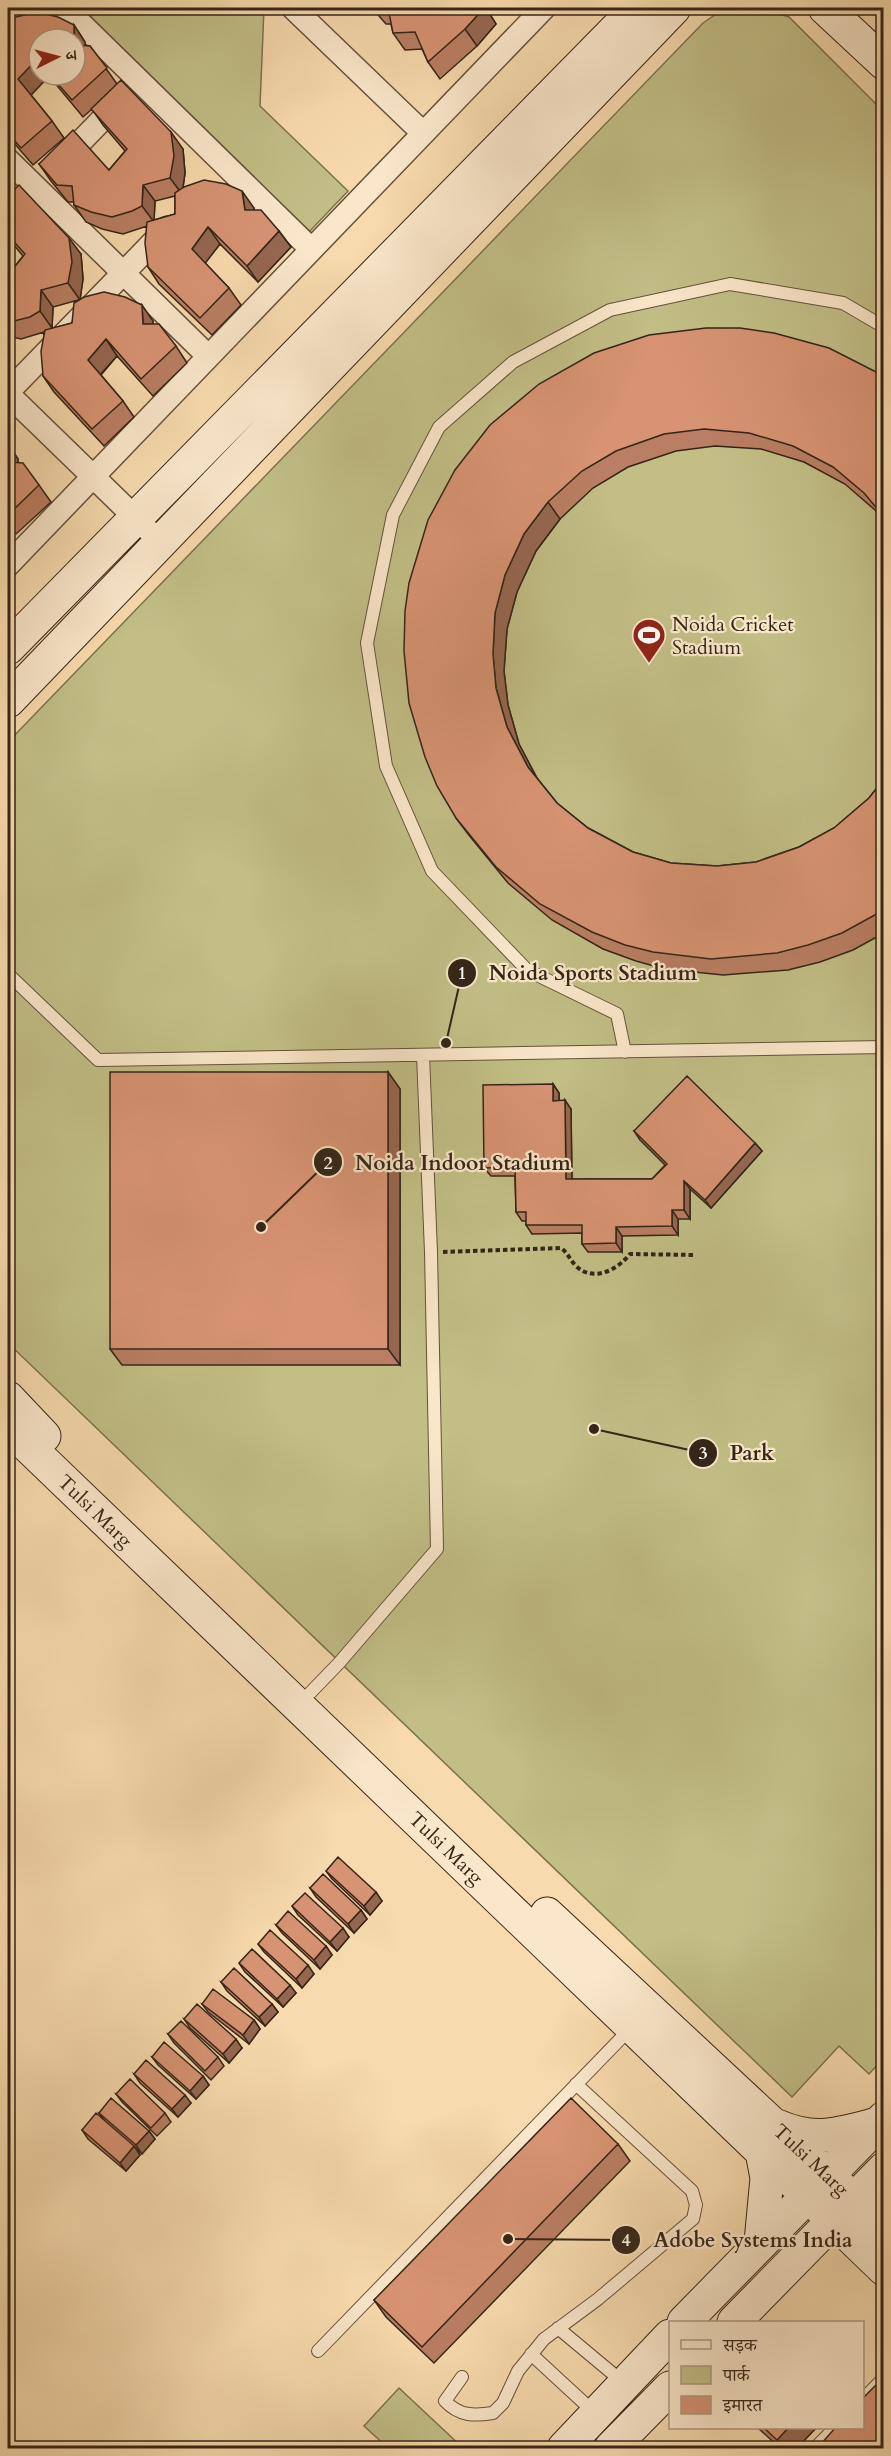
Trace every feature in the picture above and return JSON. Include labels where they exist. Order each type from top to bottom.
[{"type":"street","points":[[8,44],[43,8]]},
{"type":"street","points":[[64,8],[311,249]]},
{"type":"street","points":[[293,8],[423,133]]},
{"type":"street","points":[[8,565],[544,8]]},
{"type":"street","points":[[8,648],[637,8]]},
{"type":"street","points":[[8,701],[675,8]]},
{"type":"street","points":[[825,8],[884,63]]},
{"type":"street","points":[[29,195],[140,81]]},
{"type":"street","points":[[8,160],[29,195],[123,273],[208,356]]},
{"type":"street","points":[[211,183],[227,166]]},
{"type":"street","points":[[159,542],[8,393],[179,215]]},
{"type":"street","name":"Tulsi Marg","points":[[8,1398],[304,1699],[632,2027],[767,2138]]},
{"type":"street","name":"Tulsi Marg","points":[[8,1427],[304,1699],[843,2210],[878,2264]]},
{"type":"street","points":[[761,2242],[767,2138],[795,2134],[827,2136],[881,2121]]},
{"type":"street","points":[[685,2321],[881,2121]]},
{"type":"street","points":[[735,2321],[884,2169]]},
{"type":"street","name":"Tulsi Marg","points":[[843,2210],[884,2228]]},
{"type":"street","points":[[802,2252],[822,2249],[838,2250],[878,2264]]},
{"type":"street","points":[[564,2448],[669,2338]]},
{"type":"street","points":[[611,2448],[669,2389]]},
{"type":"lane","points":[[625,1052],[617,1014],[527,970],[432,871],[386,766],[367,643],[393,515],[439,427],[513,362],[610,310],[730,284],[843,303],[884,327]]},
{"type":"lane","points":[[8,974],[98,1060],[884,1047]]},
{"type":"lane","points":[[304,1699],[339,1663],[437,1549],[423,1055]]},
{"type":"lane","points":[[318,2351],[632,2027]]},
{"type":"lane","points":[[462,2377],[445,2401],[466,2415],[493,2413],[503,2403],[518,2372],[544,2339],[598,2299],[693,2219],[696,2205],[692,2191],[576,2084]]},
{"type":"lane","points":[[558,2328],[625,2384]]},
{"type":"lane","points":[[531,2354],[597,2415]]},
{"type":"lane","points":[[864,2398],[884,2378]]},
{"type":"lane","points":[[815,2448],[834,2429]]},
{"type":"path","points":[[430,1252],[561,1248],[569,1254],[577,1266],[594,1274],[611,1271],[630,1254],[695,1255]]},
{"type":"green space","points":[[78,8],[264,8],[260,106],[348,191],[309,232]]},
{"type":"green space","points":[[725,8],[760,8],[789,17],[883,111],[884,2058],[869,2074],[839,2046],[792,2097],[8,1343],[8,742],[703,23]]},
{"type":"green space","points":[[399,2388],[463,2448],[388,2448],[364,2426]]},
{"type":"building","points":[[388,8],[484,8],[465,29],[428,62],[415,32],[393,33]]},
{"type":"building","points":[[37,12],[58,17],[74,25],[74,27],[27,27],[27,70],[18,79],[52,121],[21,148],[8,133],[8,21]]},
{"type":"building","points":[[87,46],[90,46],[107,68],[87,86]]},
{"type":"building","points":[[121,80],[171,132],[174,156],[170,178],[143,185],[142,206],[112,217],[74,205],[72,186],[57,185],[39,164],[73,130],[109,170],[127,149],[91,109]]},
{"type":"building","points":[[61,87],[86,87],[72,100]]},
{"type":"building","points":[[204,180],[226,184],[242,191],[245,210],[261,210],[279,231],[247,266],[208,227],[192,249],[229,288],[200,318],[148,267],[145,243],[147,222],[175,214],[175,193]]},
{"type":"building","points":[[19,185],[69,238],[72,262],[68,283],[41,290],[40,311],[30,317],[8,322],[8,275],[25,254],[8,235],[8,196]]},
{"type":"building","points":[[104,292],[125,297],[142,305],[143,324],[159,324],[176,346],[141,379],[106,339],[88,360],[123,401],[92,429],[43,376],[41,351],[45,330],[72,323],[74,303],[84,297]]},
{"type":"building","points":[[706,328],[740,328],[774,333],[829,348],[884,376],[884,517],[864,493],[833,467],[793,446],[749,433],[704,429],[664,434],[616,451],[582,471],[548,502],[524,534],[505,575],[495,613],[493,654],[496,688],[507,727],[528,767],[557,803],[588,828],[633,852],[671,863],[717,866],[756,862],[799,847],[834,828],[869,798],[884,779],[884,910],[842,933],[808,945],[777,953],[711,959],[653,952],[625,945],[592,932],[540,904],[496,867],[456,818],[437,786],[425,757],[409,703],[404,651],[405,611],[409,583],[428,520],[455,470],[490,425],[539,384],[594,353],[649,335]]},
{"type":"building","points":[[8,462],[23,463],[39,485],[8,515]]},
{"type":"building","points":[[110,1072],[388,1072],[388,1349],[110,1349]]},
{"type":"building","points":[[687,1076],[755,1143],[705,1200],[684,1181],[684,1210],[672,1210],[672,1226],[616,1227],[616,1243],[582,1244],[582,1225],[526,1225],[526,1212],[516,1212],[515,1167],[484,1168],[483,1085],[553,1084],[553,1101],[565,1100],[566,1179],[652,1179],[667,1164],[634,1131]]},
{"type":"building","points":[[338,1857],[376,1892],[364,1906],[326,1871]]},
{"type":"building","points":[[323,1874],[361,1910],[348,1924],[310,1888]]},
{"type":"building","points":[[305,1893],[343,1928],[330,1942],[292,1906]]},
{"type":"building","points":[[288,1911],[326,1946],[314,1960],[276,1925]]},
{"type":"building","points":[[270,1930],[308,1965],[296,1979],[258,1944]]},
{"type":"building","points":[[252,1949],[290,1985],[277,1999],[239,1963]]},
{"type":"building","points":[[234,1968],[272,2004],[259,2017],[221,1982]]},
{"type":"building","points":[[213,1989],[254,2020],[243,2035],[202,2004]]},
{"type":"building","points":[[197,2004],[236,2039],[223,2054],[184,2019]]},
{"type":"building","points":[[181,2021],[218,2057],[205,2071],[168,2034]]},
{"type":"building","points":[[164,2042],[203,2076],[190,2091],[152,2057]]},
{"type":"building","points":[[146,2060],[185,2095],[172,2109],[134,2074]]},
{"type":"building","points":[[130,2079],[165,2113],[151,2128],[116,2094]]},
{"type":"building","points":[[111,2098],[149,2131],[136,2145],[99,2113]]},
{"type":"building","points":[[571,2098],[618,2144],[422,2347],[374,2300]]},
{"type":"building","points":[[96,2113],[134,2146],[120,2163],[82,2130]]},
{"type":"building","points":[[879,2382],[884,2386],[884,2448],[826,2448],[821,2444],[834,2429],[864,2429],[864,2397]]},
{"type":"building","points":[[765,2429],[787,2429],[777,2440]]},
{"type":"place","name":"Noida Cricket Stadium","points":[[649,664]]},
{"type":"place","name":"Noida Sports Stadium","points":[[446,1043]]},
{"type":"place","name":"Noida Indoor Stadium","points":[[261,1227]]},
{"type":"place","name":"Park","points":[[594,1429]]},
{"type":"place","name":"Adobe Systems India","points":[[508,2239]]}]
